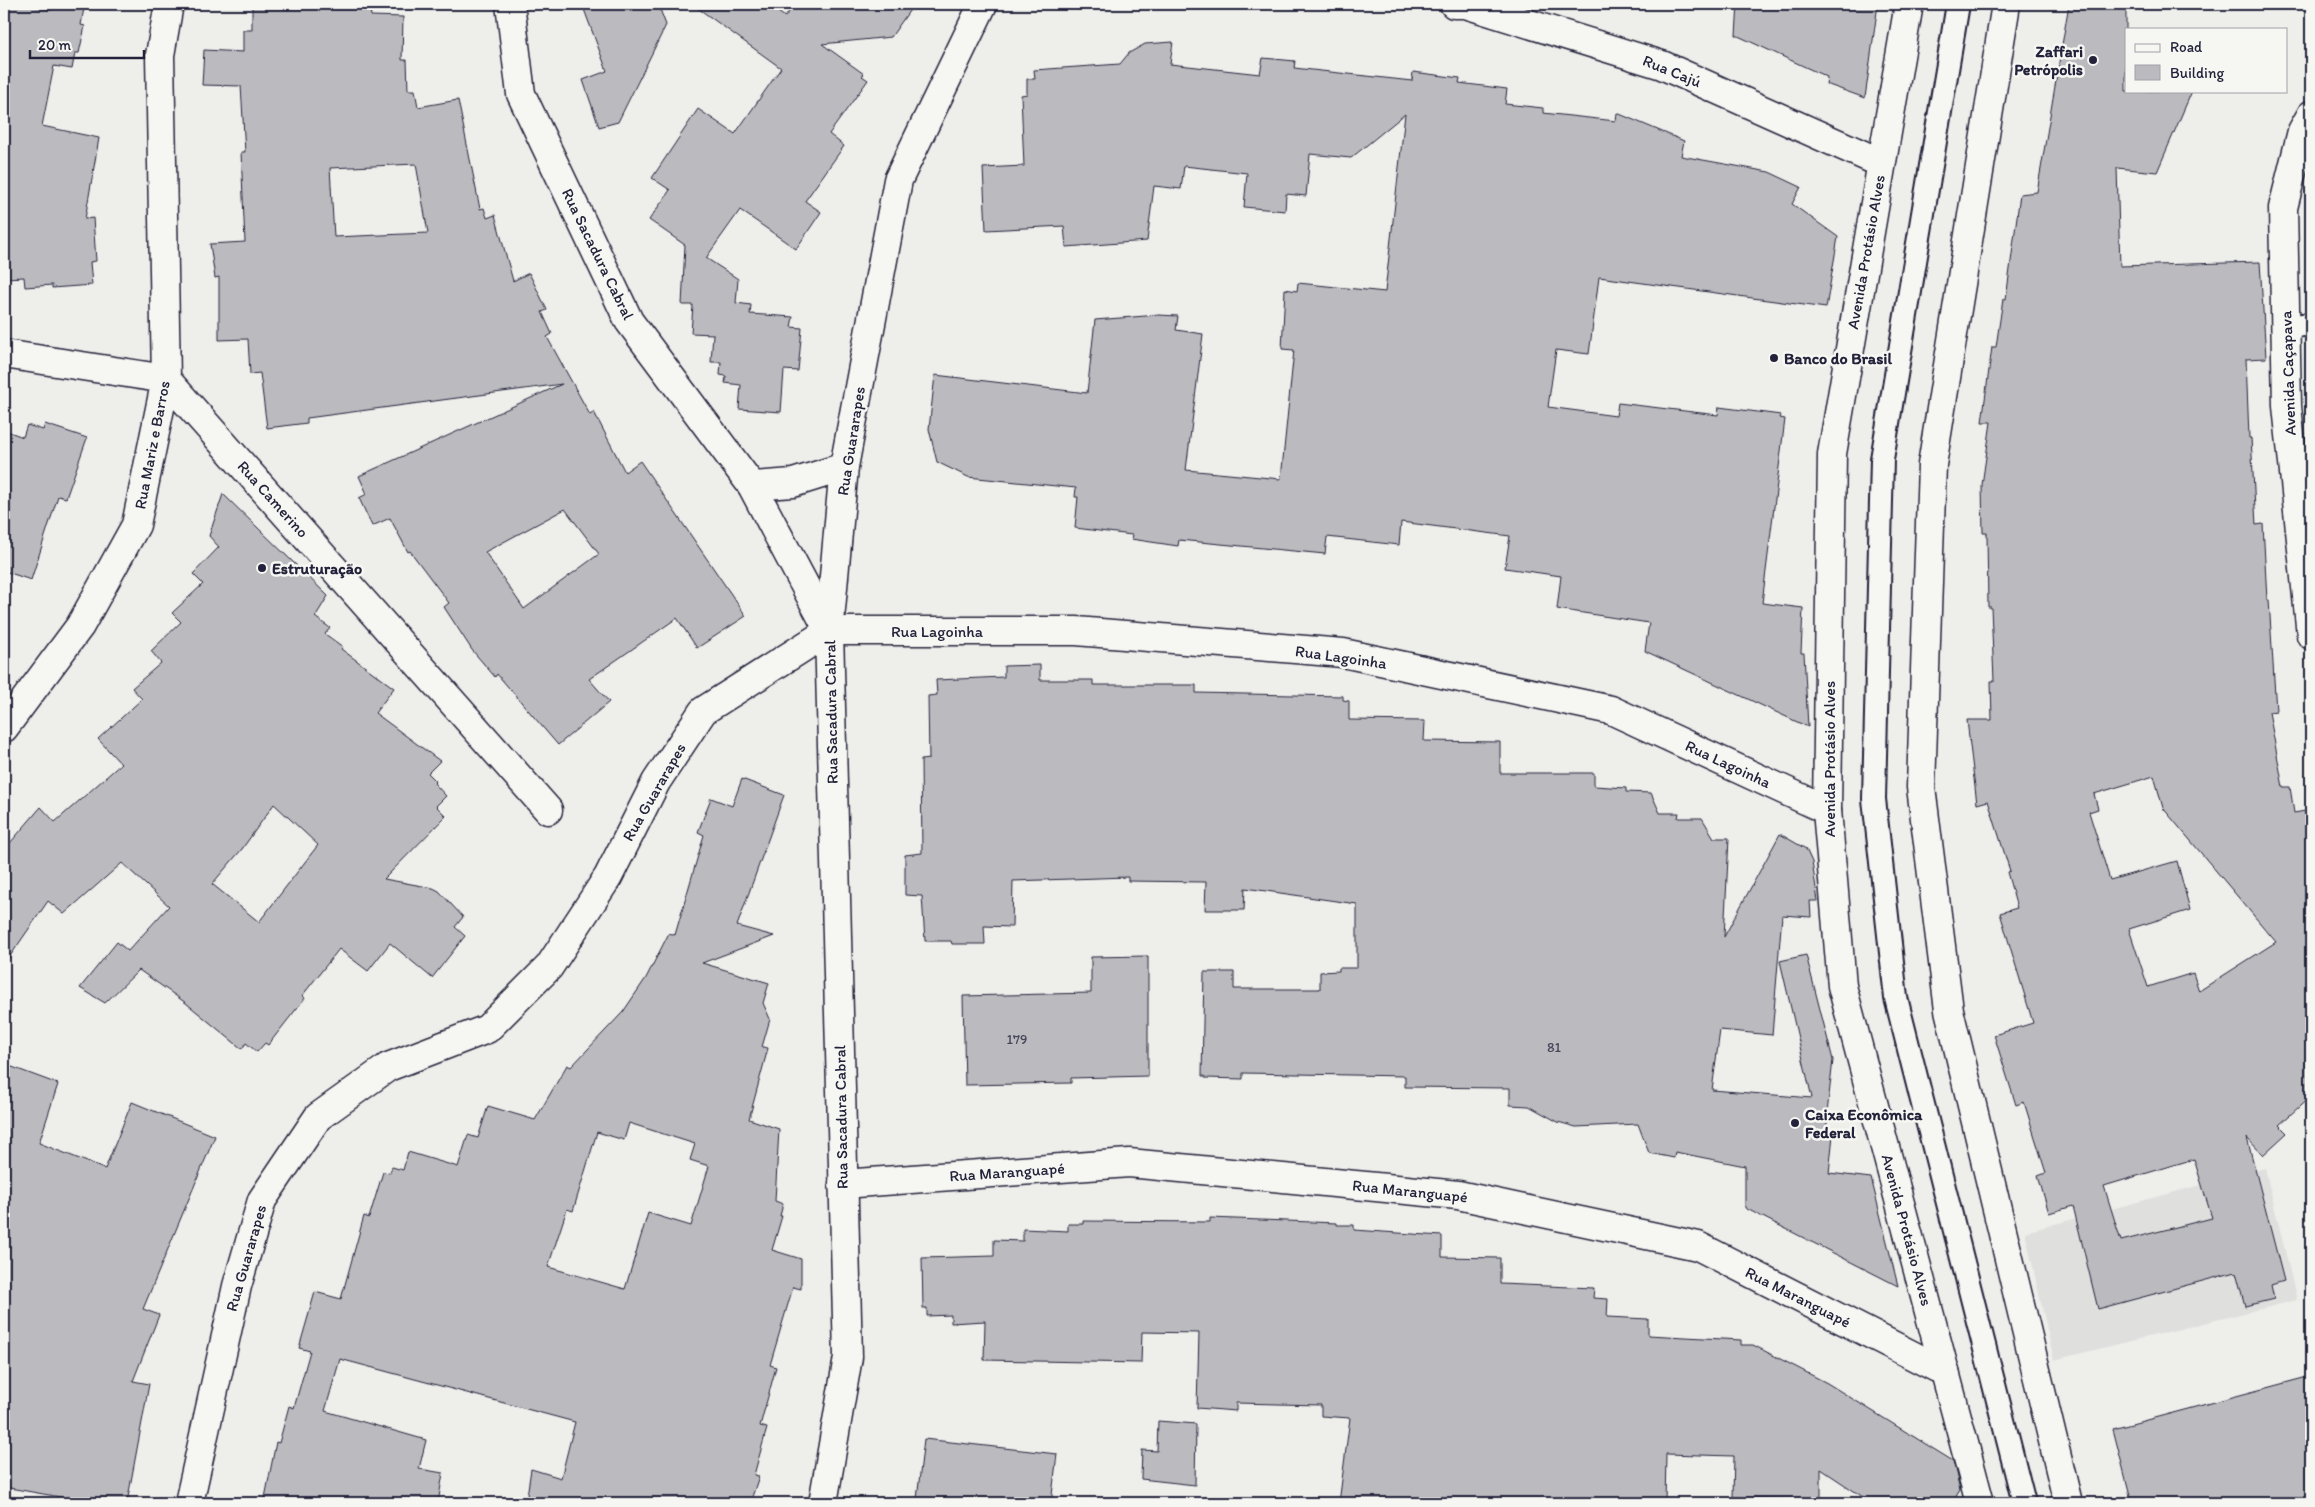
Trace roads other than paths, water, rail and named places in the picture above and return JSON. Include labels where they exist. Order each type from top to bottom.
[{"type":"street","name":"Rua Mariz e Barros","points":[[4,728],[80,626],[136,525],[166,379],[160,55],[169,4]]},
{"type":"street","name":"Rua Sacadura Cabral","points":[[510,4],[521,94],[629,321],[752,486],[829,631],[848,1357],[823,1503]]},
{"type":"street","name":"Rua Guararapes","points":[[189,1503],[237,1286],[262,1200],[318,1117],[388,1067],[487,1029],[549,967],[608,877],[656,782],[703,711],[829,631],[844,467],[898,180],[983,4]]},
{"type":"street","name":"Rua Cajú","points":[[1454,4],[1465,4],[1662,65],[1881,163]]},
{"type":"street","name":"Avenida Protásio Alves","points":[[1909,4],[1832,454],[1827,810],[1842,986],[1980,1503]]},
{"type":"street","points":[[2006,4],[1932,465],[1921,787],[1949,1010],[2068,1503]]},
{"type":"street","name":"Avenida Caçapava","points":[[2311,115],[2302,131],[2283,208],[2298,326],[2287,406],[2311,636]]},
{"type":"street","points":[[4,354],[166,379]]},
{"type":"street","name":"Rua Camerino","points":[[166,379],[548,810]]},
{"type":"street","points":[[752,486],[793,482],[844,467]]},
{"type":"street","name":"Rua Lagoinha","points":[[829,631],[1076,631],[1343,654],[1611,710],[1827,810]]},
{"type":"street","name":"Rua Maranguapé","points":[[843,1184],[1129,1163],[1458,1195],[1698,1246],[1945,1372]]},
{"type":"lane","points":[[1958,4],[1882,459],[1874,798],[1896,998],[2024,1503]]},
{"type":"place","name":"Zaffari Petrópolis","points":[[2093,60]]},
{"type":"place","name":"Banco do Brasil","points":[[1774,358]]},
{"type":"place","name":"Estruturação","points":[[262,568]]},
{"type":"place","name":"Caixa Econômica Federal","points":[[1795,1123]]}]
